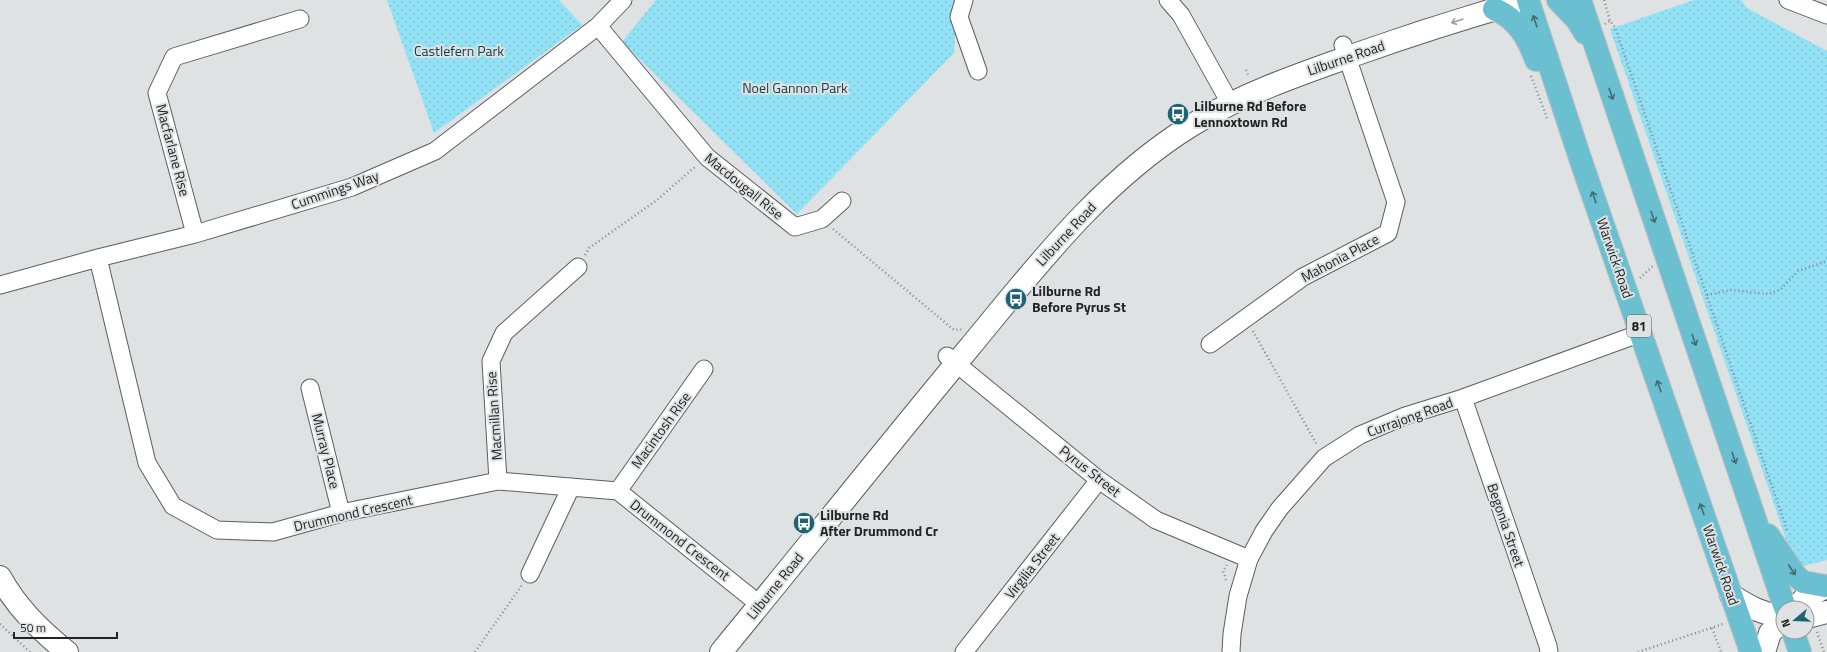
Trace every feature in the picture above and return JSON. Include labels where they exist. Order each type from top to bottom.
[{"type":"main road","name":"Warwick Road","points":[[1528,0],[1582,164],[1751,652]]},
{"type":"main road","points":[[1558,0],[1584,31],[1604,73]]},
{"type":"main road","points":[[1580,0],[1782,600]]},
{"type":"main road","points":[[1494,9],[1503,13],[1512,20],[1526,38],[1532,50],[1564,140],[1582,164]]},
{"type":"main road","points":[[1754,515],[1796,576],[1803,582],[1826,586]]},
{"type":"main road","points":[[1796,640],[1800,652]]},
{"type":"street","name":"Cummings Way","points":[[0,285],[98,258],[195,234],[352,187],[435,151],[598,26],[623,0]]},
{"type":"street","points":[[964,0],[960,17],[978,71]]},
{"type":"street","points":[[1168,0],[1181,15],[1227,98]]},
{"type":"street","name":"Lilburne Road","points":[[1345,51],[1474,0]]},
{"type":"street","name":"Lilburne Road","points":[[705,652],[755,600],[951,360],[1033,252],[1118,165],[1157,134],[1187,113],[1227,98],[1269,72],[1513,4],[1517,0]]},
{"type":"street","points":[[1788,0],[1827,15]]},
{"type":"street","name":"Macfarlane Rise","points":[[195,234],[157,93],[174,57],[300,19]]},
{"type":"street","name":"Macdougall Rise","points":[[598,26],[707,157],[795,227],[822,219],[842,200]]},
{"type":"street","name":"Mahonia Place","points":[[1210,344],[1303,277],[1388,233],[1396,202],[1345,51]]},
{"type":"street","name":"Drummond Crescent","points":[[98,258],[147,463],[173,506],[217,530],[273,532],[341,513],[498,481],[618,491],[755,600]]},
{"type":"street","name":"Macmillan Rise","points":[[498,481],[491,361],[504,332],[578,267]]},
{"type":"street","name":"Currajong Road","points":[[1231,652],[1232,634],[1238,596],[1249,559],[1264,531],[1280,508],[1324,458],[1360,435],[1405,416],[1463,398],[1641,334]]},
{"type":"street","name":"Pyrus Street","points":[[951,360],[1099,480],[1156,520],[1249,559]]},
{"type":"street","name":"Macintosh Rise","points":[[618,491],[704,369]]},
{"type":"street","name":"Murray Place","points":[[310,388],[341,513]]},
{"type":"street","name":"Begonia Street","points":[[1463,398],[1549,652]]},
{"type":"street","name":"Virgilia Street","points":[[964,652],[1099,480]]},
{"type":"street","points":[[530,574],[571,487]]},
{"type":"street","points":[[0,577],[23,611],[34,624],[67,652]]},
{"type":"street","points":[[1804,600],[1826,586]]},
{"type":"street","points":[[1731,595],[1756,610],[1769,615],[1775,615]]},
{"type":"street","name":"Lilburne Road","points":[[721,652],[755,600]]},
{"type":"street","points":[[0,602],[26,634],[47,652]]},
{"type":"street","points":[[1764,652],[1770,633],[1775,628]]},
{"type":"path","points":[[1604,0],[1610,21],[1615,27],[1789,535]]},
{"type":"path","points":[[578,267],[589,248],[657,200],[707,157]]},
{"type":"path","points":[[822,219],[954,330]]},
{"type":"path","points":[[1707,295],[1731,290],[1769,294],[1781,290],[1798,271],[1827,261]]},
{"type":"path","points":[[1246,318],[1324,458]]},
{"type":"path","points":[[1227,586],[1223,572],[1233,553]]},
{"type":"path","points":[[475,652],[530,574]]},
{"type":"path","points":[[0,624],[30,652]]},
{"type":"path","points":[[1815,627],[1824,652]]},
{"type":"path","points":[[1638,652],[1712,628],[1721,652]]},
{"type":"green space","name":"Castlefern Park","points":[[387,0],[559,0],[582,25],[434,133]]},
{"type":"green space","name":"Noel Gannon Park","points":[[656,0],[957,0],[954,53],[797,214],[622,42]]},
{"type":"green space","points":[[1694,0],[1741,0],[1747,8],[1827,51],[1827,560],[1796,568],[1610,29]]},
{"type":"place","name":"Lilburne Rd Before Lennoxtown Rd","points":[[1178,114]]},
{"type":"place","name":"Lilburne Rd Before Pyrus St","points":[[1016,299]]},
{"type":"place","name":"Lilburne Rd After Drummond Cr","points":[[804,523]]}]
